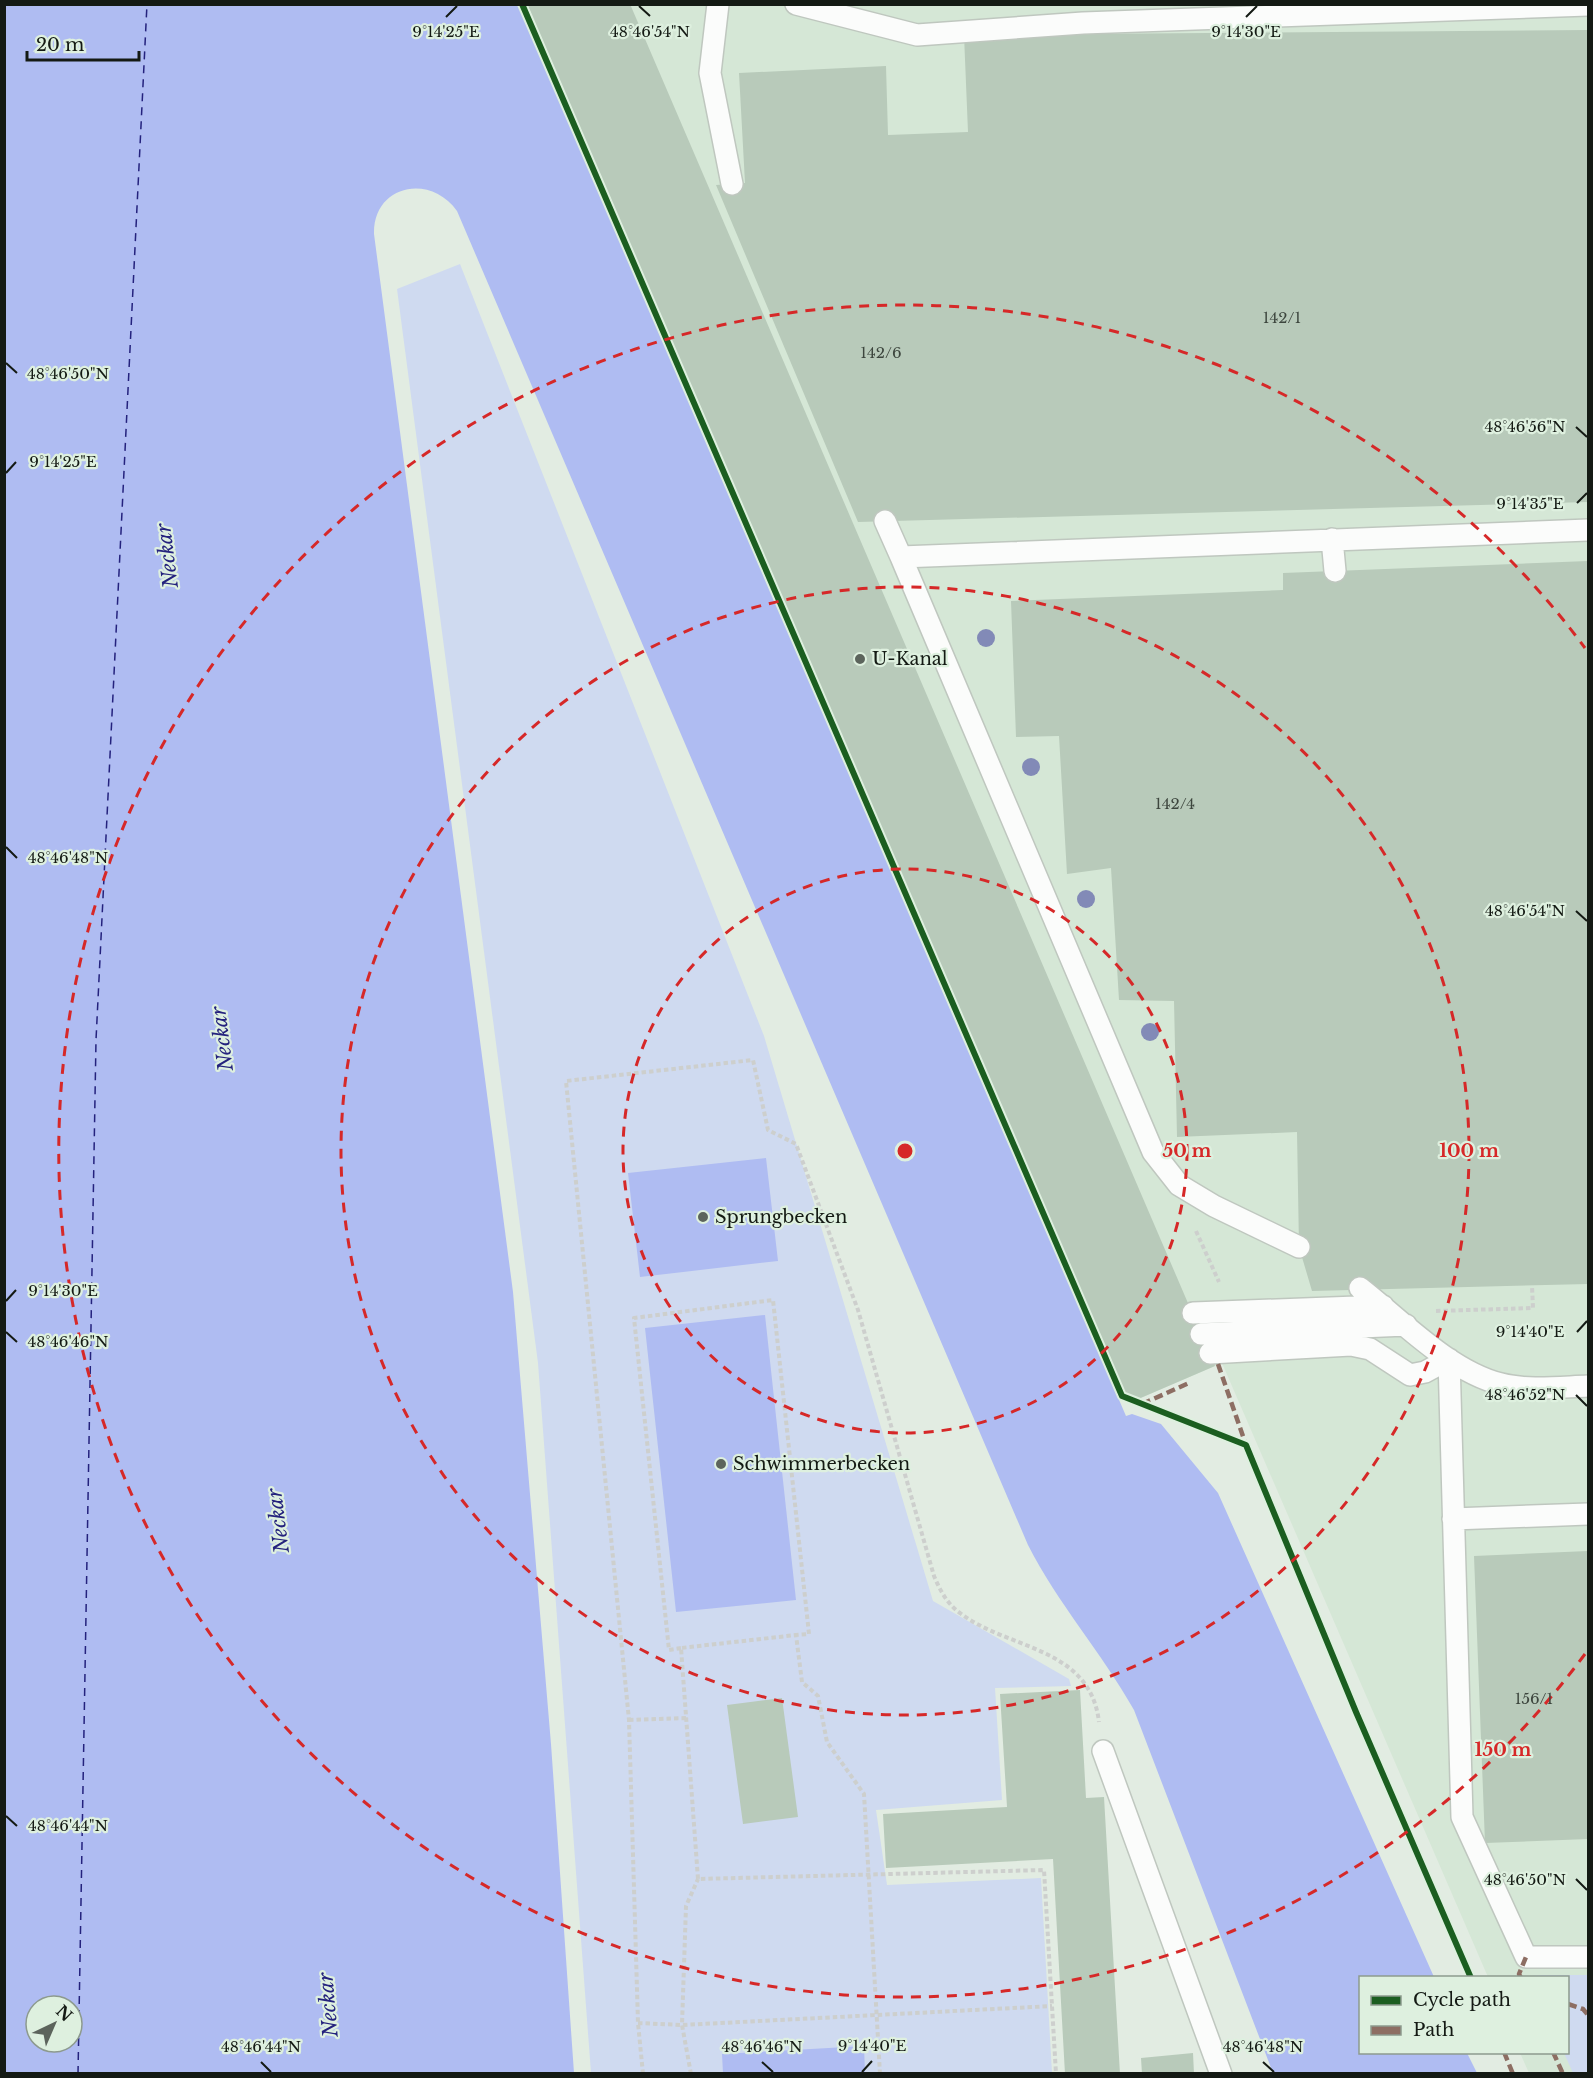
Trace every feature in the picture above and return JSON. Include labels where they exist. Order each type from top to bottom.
[{"type":"lane","points":[[718,4],[710,73],[732,184]]},
{"type":"lane","points":[[796,4],[916,35],[1082,14],[1588,4]]},
{"type":"lane","points":[[885,521],[1154,1152],[1179,1185],[1214,1206],[1299,1247]]},
{"type":"lane","points":[[901,557],[1588,530]]},
{"type":"lane","points":[[1332,539],[1335,571]]},
{"type":"lane","points":[[1360,1288],[1449,1359],[1476,1375],[1502,1385],[1588,1386]]},
{"type":"lane","points":[[1193,1313],[1383,1306]]},
{"type":"lane","points":[[1410,1328],[1205,1343],[1351,1345],[1370,1349],[1410,1375],[1425,1372],[1449,1359]]},
{"type":"lane","points":[[1449,1359],[1462,1817],[1526,1958],[1588,1957]]},
{"type":"lane","points":[[1453,1519],[1588,1514]]},
{"type":"lane","points":[[1103,1751],[1221,2073]]},
{"type":"path","points":[[643,2073],[638,2023],[628,1720],[566,1081],[753,1060],[768,1130],[796,1144],[830,1230],[858,1310],[934,1576],[944,1597],[958,1612],[977,1625],[1057,1658],[1077,1673],[1090,1693],[1098,1716],[1103,1751]]},
{"type":"path","points":[[1410,1328],[1430,1311],[1533,1308],[1532,1286]]},
{"type":"path","points":[[773,1300],[809,1634],[796,1635],[669,1650],[634,1318],[773,1300]]},
{"type":"path","points":[[796,1635],[802,1682],[818,1696],[827,1742],[864,1794],[880,2073]]},
{"type":"path","points":[[681,1648],[688,1718],[698,1880],[686,1906],[682,2025],[691,2073]]},
{"type":"path","points":[[628,1720],[688,1718]]},
{"type":"path","points":[[698,1880],[1044,1870],[1056,2073]]},
{"type":"path","points":[[638,2023],[682,2025],[1052,2006]]},
{"type":"shaded area","points":[[527,5],[1588,5],[1588,2073],[1529,2073],[1520,2054],[1569,2054],[1569,1976],[1488,1976],[1222,1363],[1129,1403]]},
{"type":"shaded area","points":[[460,264],[764,1036],[933,1601],[1069,1679],[1071,1686],[995,1688],[1002,1800],[876,1810],[887,1885],[1041,1878],[1052,2073],[591,2073],[538,1363],[397,289]]},
{"type":"shaded area","points":[[1530,1975],[1588,1975],[1588,2073],[1573,2073],[1564,2054],[1569,2054],[1569,1976]]},
{"type":"water","name":"Neckar","points":[[5,4],[518,5],[1126,1416],[1132,1414],[1161,1424],[1218,1493],[1434,1976],[1359,1976],[1359,2054],[1468,2054],[1477,2073],[1273,2073],[1134,1710],[1053,1588],[1028,1545],[457,211],[446,199],[432,192],[419,189],[405,190],[393,195],[383,204],[376,217],[374,234],[513,1292],[551,1744],[574,2073],[5,2073]]},
{"type":"water","name":"Sprungbecken","points":[[766,1158],[778,1261],[640,1277],[628,1173]]},
{"type":"water","name":"Schwimmerbecken","points":[[765,1315],[796,1600],[676,1612],[645,1328]]},
{"type":"water","points":[[864,2046],[865,2073],[723,2073],[722,2054]]},
{"type":"building","name":"U-Kanal","points":[[527,4],[630,4],[1215,1366],[1129,1403]]},
{"type":"building","points":[[1588,30],[1588,502],[858,522],[716,185],[745,183],[739,73],[886,66],[888,135],[968,132],[964,35]]},
{"type":"building","points":[[1588,561],[1588,1284],[1312,1291],[1299,1247],[1297,1132],[1177,1137],[1174,1001],[1119,1000],[1111,868],[1067,874],[1059,736],[1016,737],[1011,601],[1283,590],[1283,573]]},
{"type":"building","points":[[1588,1551],[1588,1839],[1485,1843],[1474,1556]]},
{"type":"building","points":[[1080,1690],[1086,1798],[1104,1797],[1120,2074],[1065,2074],[1053,1859],[886,1868],[883,1814],[1007,1807],[1000,1694]]},
{"type":"building","points":[[782,1698],[798,1817],[743,1824],[727,1705]]},
{"type":"building","points":[[1193,2053],[1194,2074],[1142,2074],[1141,2058]]},
{"type":"ferry route","points":[[78,2074],[96,1040],[147,4]]},
{"type":"marked path","points":[[1218,1364],[1246,1445]]},
{"type":"marked path","points":[[1142,1404],[1189,1383]]},
{"type":"marked path","points":[[1520,1976],[1526,1957]]},
{"type":"marked path","points":[[1569,2004],[1583,2009],[1588,2015]]},
{"type":"marked path","points":[[1505,2054],[1513,2074]]},
{"type":"marked path","points":[[1554,2054],[1563,2074]]},
{"type":"cycle path","points":[[522,4],[1122,1396],[1246,1445],[1356,1712],[1470,1976]]},
{"type":"place","name":"U-Kanal","points":[[860,659]]},
{"type":"place","name":"Sprungbecken","points":[[703,1217]]},
{"type":"place","name":"Schwimmerbecken","points":[[721,1464]]}]
